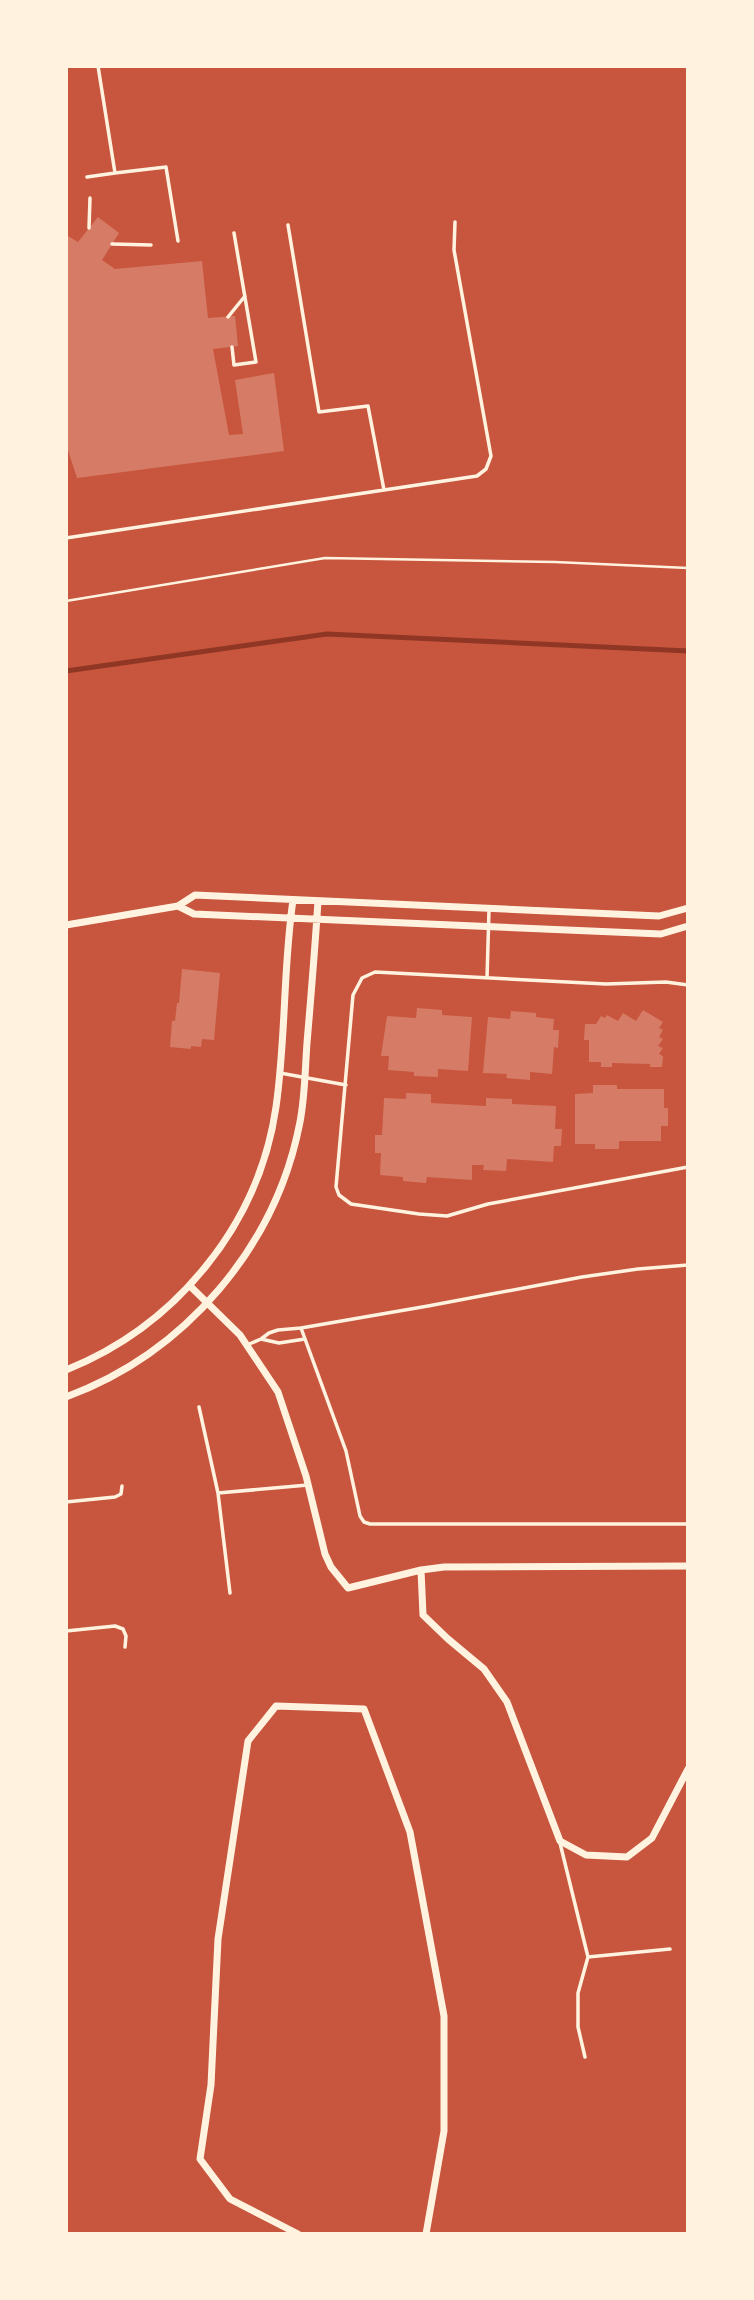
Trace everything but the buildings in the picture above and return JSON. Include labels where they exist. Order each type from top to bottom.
[{"type":"street","points":[[66,925],[178,906],[195,895],[659,916],[688,908]]},
{"type":"street","points":[[66,1370],[131,1336],[190,1286],[228,1237],[258,1177],[273,1125],[280,1073],[293,900]]},
{"type":"street","points":[[66,1397],[104,1381],[148,1355],[173,1336],[209,1302],[249,1250],[275,1201],[295,1143],[303,1102],[318,901]]},
{"type":"street","points":[[178,906],[194,915],[317,921],[661,934],[688,926]]},
{"type":"street","points":[[190,1286],[240,1335],[278,1392],[308,1485],[325,1554],[331,1567],[348,1588],[444,1567],[688,1566]]},
{"type":"street","points":[[421,1570],[423,1615],[484,1669],[507,1702],[560,1841],[586,1855],[627,1857],[652,1838],[688,1769]]},
{"type":"street","points":[[298,2234],[230,2199],[200,2159],[211,2085],[218,1939],[248,1741],[276,1706],[364,1709],[410,1832],[444,2016],[444,2132],[426,2234]]},
{"type":"lane","points":[[98,66],[114,173]]},
{"type":"lane","points":[[87,177],[166,167],[178,241]]},
{"type":"lane","points":[[89,228],[90,198]]},
{"type":"lane","points":[[66,538],[477,476],[486,469],[491,456],[454,250],[455,222]]},
{"type":"lane","points":[[288,225],[319,412],[368,407],[384,490]]},
{"type":"lane","points":[[232,347],[234,365],[256,362],[234,233]]},
{"type":"lane","points":[[112,244],[151,245]]},
{"type":"lane","points":[[228,317],[245,296]]},
{"type":"lane","points":[[487,978],[489,908]]},
{"type":"lane","points":[[688,985],[666,982],[607,984],[375,972],[362,978],[354,995],[336,1187],[339,1195],[351,1204],[447,1216],[488,1204],[688,1167]]},
{"type":"lane","points":[[280,1073],[346,1085]]},
{"type":"lane","points":[[247,1346],[278,1330],[582,1277],[688,1265]]},
{"type":"lane","points":[[301,1328],[346,1451],[360,1516],[364,1522],[688,1524]]},
{"type":"lane","points":[[261,1339],[279,1343],[305,1339]]},
{"type":"lane","points":[[199,1406],[218,1493],[230,1593]]},
{"type":"lane","points":[[218,1493],[308,1485]]},
{"type":"lane","points":[[66,1502],[116,1497],[121,1494],[122,1486]]},
{"type":"lane","points":[[66,1630],[115,1626],[123,1629],[126,1636],[125,1647]]},
{"type":"lane","points":[[560,1841],[588,1957],[578,1993],[578,2027],[585,2057]]},
{"type":"lane","points":[[588,1957],[670,1949]]},
{"type":"path","points":[[66,601],[325,558],[555,562],[688,568]]},
{"type":"waterway","points":[[66,671],[327,634],[688,651]]}]
